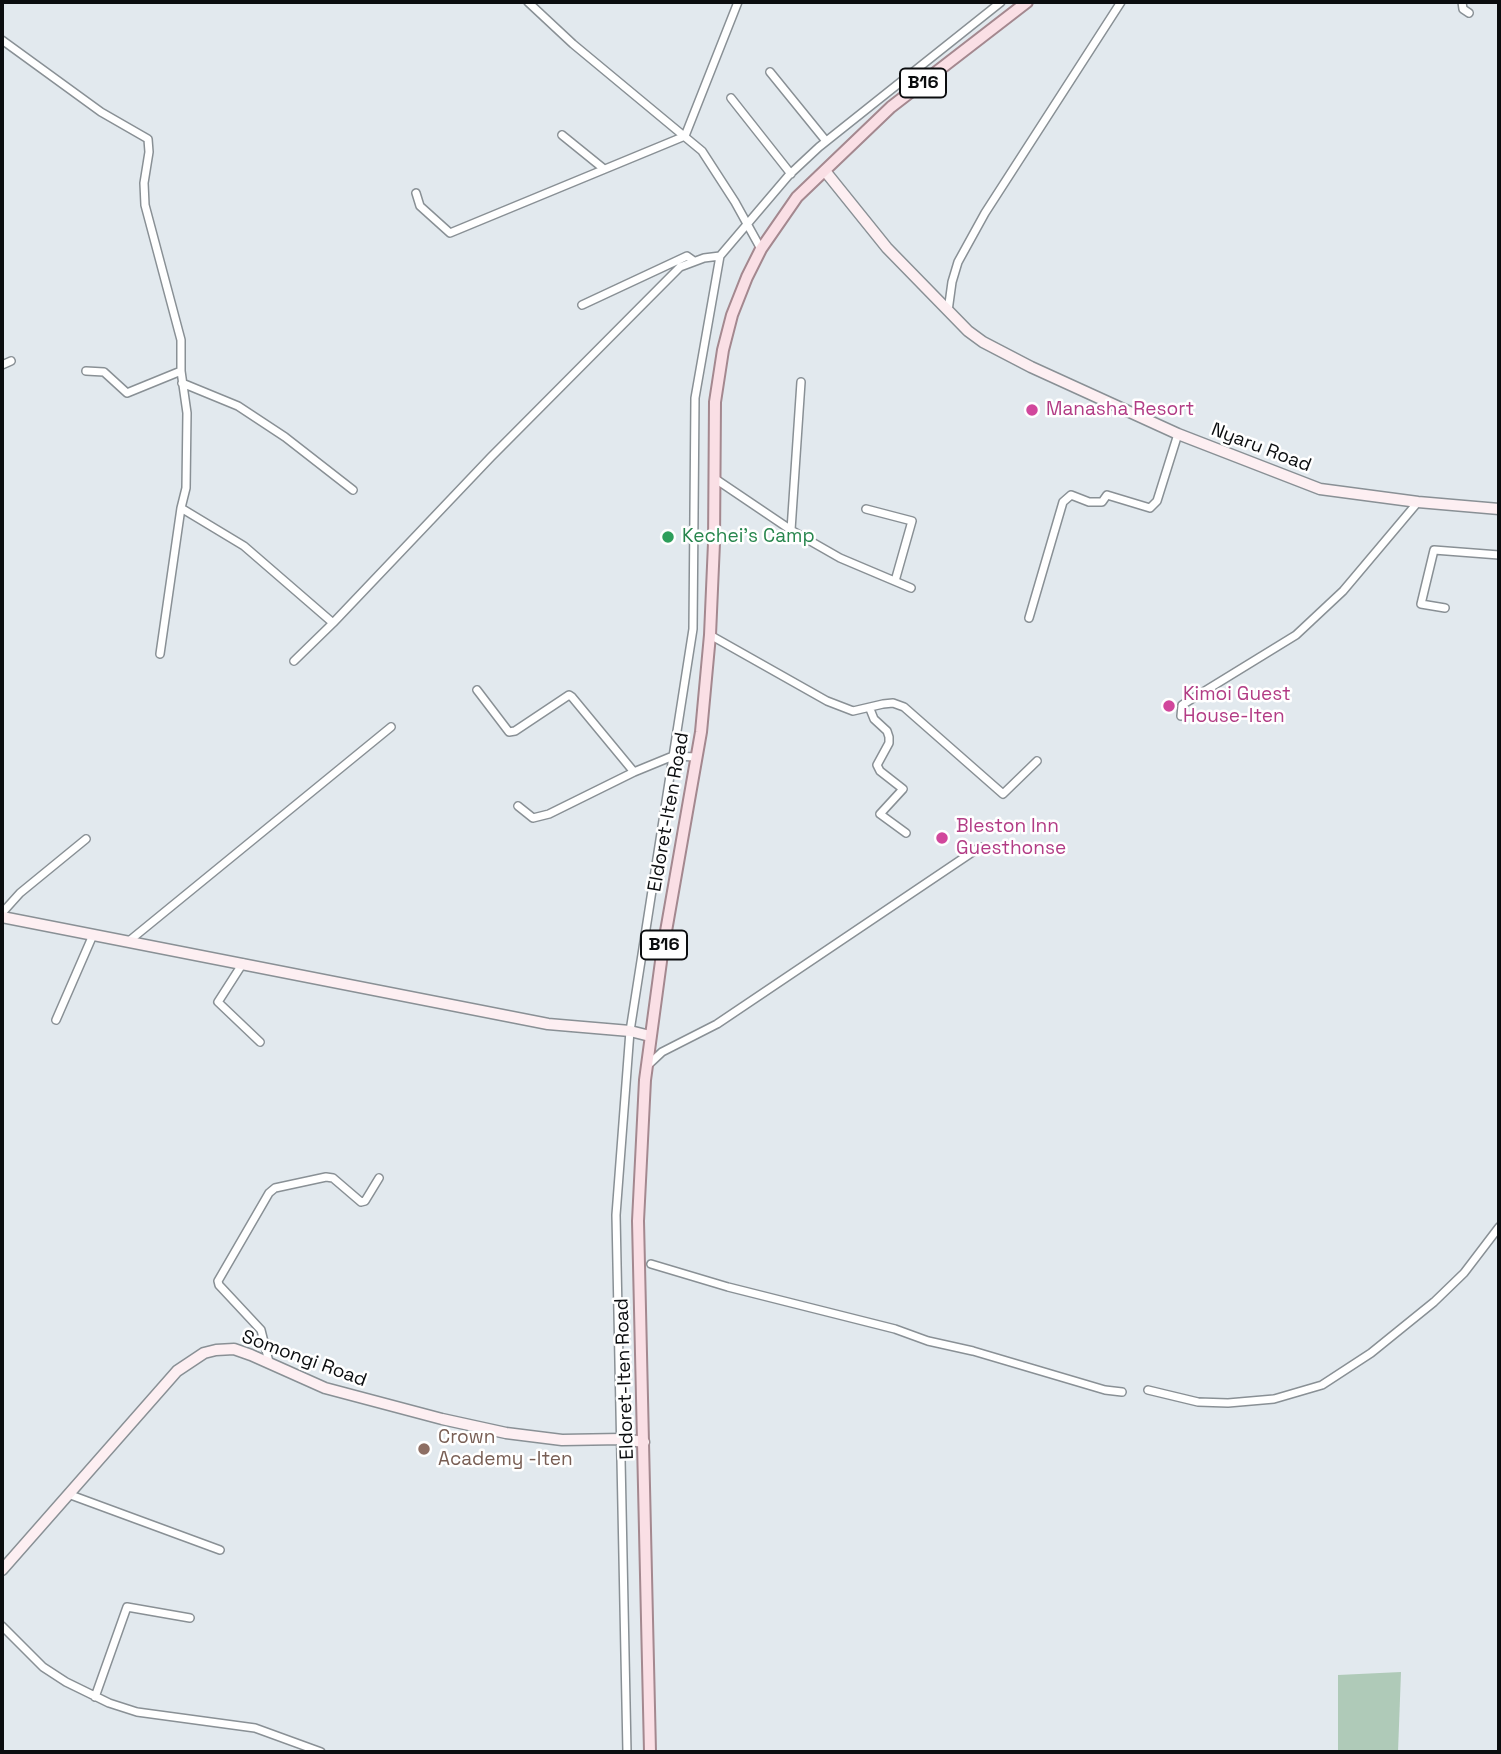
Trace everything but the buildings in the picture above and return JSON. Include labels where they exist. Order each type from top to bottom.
[{"type":"main road","name":"Eldoret-Iten Road","points":[[650,1752],[638,1221],[645,1067],[696,757],[710,635],[715,402],[723,350],[732,315],[747,277],[761,249],[797,197],[891,107],[1027,2]]},
{"type":"street","points":[[528,2],[573,44],[702,151],[761,249]]},
{"type":"street","points":[[416,193],[421,206],[450,233],[685,136],[738,2]]},
{"type":"street","points":[[627,1752],[616,1215],[630,1031],[693,629],[695,398],[720,256],[791,174],[826,141],[1001,2]]},
{"type":"street","points":[[952,314],[952,282],[958,262],[985,213],[1121,2]]},
{"type":"street","points":[[1462,2],[1463,9],[1469,13]]},
{"type":"street","points":[[2,40],[101,112],[148,139],[145,205],[181,340],[181,371],[187,413],[186,488],[160,654]]},
{"type":"street","points":[[770,72],[826,141]]},
{"type":"street","points":[[731,98],[791,174]]},
{"type":"street","points":[[562,135],[604,170]]},
{"type":"street","name":"Nyaru Road","points":[[825,171],[887,248],[952,314],[976,337],[1012,357],[1178,434],[1321,489],[1499,509]]},
{"type":"street","points":[[582,305],[687,256],[694,261]]},
{"type":"street","points":[[294,661],[680,267],[720,256]]},
{"type":"street","points":[[2,365],[11,361]]},
{"type":"street","points":[[86,371],[104,372],[127,393],[181,371]]},
{"type":"street","points":[[791,530],[801,382]]},
{"type":"street","points":[[183,383],[238,406],[285,437],[353,490]]},
{"type":"street","points":[[1029,618],[1063,502],[1071,495],[1089,502],[1102,502],[1107,495],[1150,508],[1157,501],[1178,434]]},
{"type":"street","points":[[714,478],[791,530],[840,558],[911,588]]},
{"type":"street","points":[[1181,716],[1182,705],[1296,635],[1343,591],[1418,502]]},
{"type":"street","points":[[181,509],[244,546],[333,623]]},
{"type":"street","points":[[866,509],[912,521],[895,582]]},
{"type":"street","points":[[1445,608],[1421,604],[1434,550],[1499,555]]},
{"type":"street","points":[[710,635],[827,701],[853,711],[893,703],[904,708],[1003,794],[1037,761]]},
{"type":"street","points":[[477,690],[509,732],[515,732],[565,697],[572,697],[634,772]]},
{"type":"street","points":[[870,709],[874,719],[889,737],[877,765],[880,771],[903,789],[880,814],[905,833]]},
{"type":"street","points":[[129,941],[391,727]]},
{"type":"street","points":[[518,806],[533,818],[549,814],[673,756],[696,757]]},
{"type":"street","points":[[86,839],[20,893],[2,915],[548,1024],[630,1031],[650,1036]]},
{"type":"street","points":[[645,1067],[662,1052],[717,1024],[980,848]]},
{"type":"street","points":[[56,1020],[93,934]]},
{"type":"street","points":[[243,963],[218,1002],[260,1042]]},
{"type":"street","points":[[269,1362],[261,1330],[218,1281],[269,1193],[275,1188],[326,1177],[333,1178],[361,1202],[365,1201],[379,1178]]},
{"type":"street","points":[[1148,1390],[1198,1402],[1228,1403],[1274,1399],[1322,1385],[1371,1353],[1434,1303],[1464,1273],[1499,1227]]},
{"type":"street","points":[[651,1264],[728,1287],[895,1329],[1105,1390],[1122,1392]]},
{"type":"street","name":"Somongi Road","points":[[2,1570],[157,1392],[188,1362],[216,1350],[234,1349],[325,1388],[506,1433],[562,1440],[622,1439],[644,1442]]},
{"type":"street","points":[[68,1494],[220,1550]]},
{"type":"street","points":[[95,1697],[127,1607],[190,1618]]},
{"type":"street","points":[[2,1626],[43,1667],[95,1697],[136,1712],[255,1728],[321,1752]]},
{"type":"green space","points":[[1401,1672],[1398,1752],[1338,1752],[1338,1675]]},
{"type":"place","name":"Manasha Resort","points":[[1032,410]]},
{"type":"place","name":"Kechei's Camp","points":[[668,537]]},
{"type":"place","name":"Kimoi Guest House-Iten","points":[[1169,706]]},
{"type":"place","name":"Bleston Inn Guesthonse","points":[[942,838]]},
{"type":"place","name":"Crown Academy -Iten","points":[[424,1449]]}]
